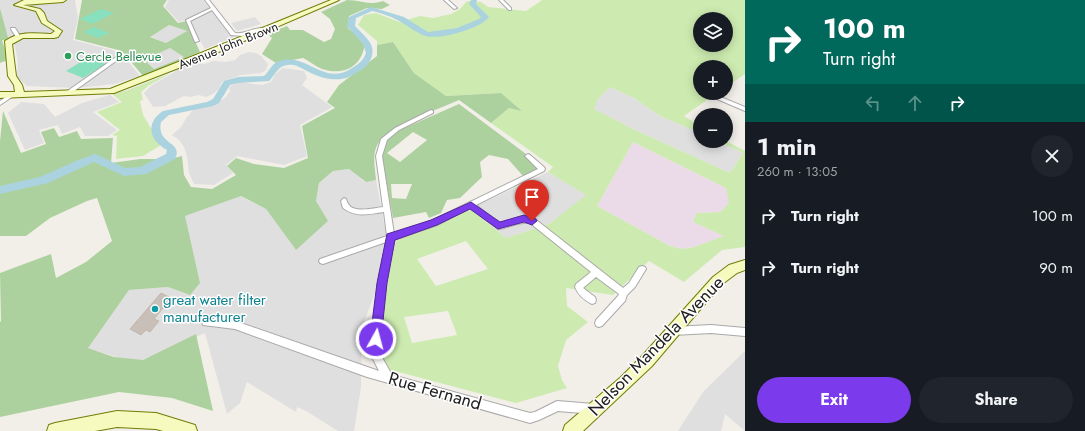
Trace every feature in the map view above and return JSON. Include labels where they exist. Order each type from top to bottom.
[{"type":"street","points":[[0,103],[16,94],[18,85],[12,76],[8,45],[12,40],[18,36],[26,35],[51,36],[60,31],[44,22],[41,13],[38,10],[17,6],[18,3],[28,1],[63,0]]},
{"type":"street","points":[[198,41],[188,20],[216,0]]},
{"type":"street","name":"Avenue John Brown","points":[[0,95],[111,91],[269,29],[336,0]]},
{"type":"street","points":[[446,0],[455,8]]},
{"type":"street","points":[[501,0],[510,9]]},
{"type":"street","points":[[210,3],[233,34],[236,35],[269,29]]},
{"type":"street","points":[[13,29],[18,36]]},
{"type":"street","points":[[68,92],[121,56]]},
{"type":"street","points":[[723,100],[745,109]]},
{"type":"street","points":[[390,379],[374,353],[382,283],[391,237],[379,156],[384,139],[397,129],[430,112]]},
{"type":"street","points":[[323,261],[434,223],[542,169],[528,156]]},
{"type":"street","points":[[344,201],[345,206],[352,211],[386,210]]},
{"type":"street","points":[[471,205],[498,226],[524,218],[532,221],[623,293]]},
{"type":"street","name":"Nelson Mandela Avenue","points":[[571,431],[626,382],[717,280],[734,269],[745,265]]},
{"type":"street","points":[[598,323],[622,298],[623,293],[632,285],[642,269]]},
{"type":"street","points":[[592,300],[581,292],[579,287],[596,272]]},
{"type":"street","name":"Rue Fernand","points":[[206,322],[235,325],[390,379],[530,418],[536,417],[557,406],[596,409]]},
{"type":"street","points":[[673,331],[711,329],[745,332]]},
{"type":"street","points":[[55,431],[117,419],[156,421],[189,431]]},
{"type":"shaded area","points":[[0,0],[75,0],[78,18],[73,40],[120,52],[140,76],[114,84],[77,88],[27,86],[17,77],[18,62],[15,46],[9,41],[0,8]]},
{"type":"shaded area","points":[[169,0],[203,0],[234,37],[205,49],[188,19],[179,22],[165,7]]},
{"type":"shaded area","points":[[255,17],[261,24],[237,31],[231,23]]},
{"type":"shaded area","points":[[169,25],[187,31],[166,43],[149,36]]},
{"type":"shaded area","points":[[170,48],[185,57],[154,69],[144,60]]},
{"type":"shaded area","points":[[249,52],[256,53],[261,56],[268,64],[266,70],[261,73],[241,75],[222,82],[219,89],[206,97],[199,95],[190,97],[184,96],[165,106],[153,107],[144,93],[152,85],[173,73],[179,67],[192,63],[205,64],[213,61],[226,62],[235,60],[240,55]]},
{"type":"shaded area","points":[[283,68],[304,71],[307,78],[302,85],[332,107],[300,125],[307,156],[284,165],[237,156],[226,165],[233,173],[214,185],[194,184],[189,173],[187,156],[184,147],[179,140],[172,135],[181,127],[194,109],[216,104],[226,97],[230,91],[229,87],[240,82],[262,85],[271,82],[275,74]]},
{"type":"shaded area","points":[[610,87],[634,98],[660,116],[693,130],[693,148],[733,148],[743,153],[730,173],[635,130],[593,109],[598,99]]},
{"type":"shaded area","points":[[110,95],[119,102],[93,112],[117,130],[108,136],[85,136],[80,127],[62,134],[58,125],[39,130],[44,143],[25,150],[8,113],[21,102],[44,104],[55,117],[82,103]]},
{"type":"shaded area","points":[[633,142],[726,188],[730,203],[720,212],[697,213],[693,222],[725,236],[694,247],[682,249],[670,246],[597,206]]},
{"type":"shaded area","points":[[350,169],[365,182],[376,180],[388,244],[375,293],[362,327],[361,387],[354,431],[338,431],[297,407],[296,412],[247,382],[240,403],[227,414],[205,333],[143,360],[127,360],[87,348],[129,290],[168,287],[190,295],[185,216],[240,196],[266,209],[296,250],[316,201],[319,183],[333,171]]},
{"type":"shaded area","points":[[548,172],[587,195],[549,224],[506,238],[470,209]]},
{"type":"shaded area","points":[[745,351],[745,431],[725,414],[721,431],[678,431],[703,392]]},
{"type":"green space","points":[[82,0],[167,0],[163,6],[178,23],[186,21],[200,52],[143,76],[122,51],[75,39]],"holes":[[[169,25],[187,31],[166,43],[150,37]],[[170,48],[184,57],[154,69],[144,60]]]},
{"type":"green space","points":[[347,0],[369,3],[383,1],[390,5],[382,9],[367,8],[349,16],[348,28],[365,43],[360,58],[351,68],[330,71],[319,68],[303,58],[276,63],[262,54],[272,38],[267,34],[287,26],[290,30],[303,30],[324,42],[331,39],[335,29],[330,19],[321,12]]},
{"type":"green space","points":[[542,0],[745,0],[745,74],[733,82],[733,60],[693,60],[693,100],[707,100],[695,108],[693,108],[693,110],[684,116],[693,122],[693,130],[660,116],[634,98],[610,87],[598,99],[594,109],[635,130],[730,173],[743,153],[733,148],[733,145],[745,151],[745,247],[722,250],[684,282],[649,261],[613,295],[566,288],[567,306],[588,322],[566,340],[558,366],[562,380],[567,388],[516,403],[387,369],[373,350],[372,322],[383,295],[396,241],[470,209],[506,238],[549,224],[586,195],[548,172],[553,167],[491,123],[509,108],[521,110],[501,93],[446,96],[414,73],[393,42],[377,45],[377,41],[358,25],[364,15],[376,13],[399,22],[420,16],[433,18],[451,14],[460,9],[467,1],[481,2],[488,7],[526,11]],"holes":[[[633,142],[726,188],[729,203],[720,212],[697,213],[693,222],[724,236],[694,247],[682,249],[670,246],[597,206]],[[466,241],[488,269],[436,286],[417,259]],[[448,311],[457,335],[412,343],[404,317]]]},
{"type":"green space","points":[[0,8],[9,41],[2,40],[8,60],[0,63]]},
{"type":"green space","points":[[101,9],[114,13],[92,24],[80,19]]},
{"type":"green space","points":[[94,27],[109,33],[98,38],[83,32]]},
{"type":"green space","points":[[393,42],[414,73],[446,96],[501,93],[522,111],[509,108],[491,123],[459,100],[416,118],[395,129],[380,141],[375,150],[374,160],[376,180],[366,182],[349,169],[333,171],[319,183],[316,201],[328,221],[296,250],[266,209],[241,196],[185,216],[200,283],[190,295],[168,287],[129,290],[88,348],[114,357],[143,360],[196,334],[213,411],[172,398],[119,392],[0,417],[0,273],[51,254],[56,278],[86,262],[112,241],[97,198],[50,218],[26,236],[0,236],[0,141],[3,111],[21,153],[46,144],[41,132],[54,128],[59,137],[77,131],[81,139],[113,138],[111,163],[140,159],[170,159],[182,156],[184,175],[191,187],[212,189],[236,175],[227,166],[236,158],[254,164],[284,168],[308,158],[302,126],[335,108],[327,102],[339,85],[377,56],[377,45]]},
{"type":"green space","points":[[87,58],[106,64],[83,78],[66,71]]},
{"type":"green space","points":[[171,73],[148,86],[141,92],[143,100],[140,101],[143,115],[161,145],[143,156],[116,159],[117,136],[112,135],[120,130],[97,112],[122,102],[112,94],[128,90]]},
{"type":"green space","points":[[459,104],[542,166],[523,176],[508,159],[489,155],[480,162],[482,177],[460,198],[447,200],[441,213],[429,218],[426,212],[393,218],[382,157],[386,142],[398,131]],"holes":[[[413,132],[427,140],[400,162],[387,153]],[[391,184],[412,184],[406,199],[392,198]]]},
{"type":"building","name":"great water filter manufacturer","points":[[161,293],[171,298],[154,319],[159,321],[150,332],[146,330],[141,335],[130,329]]},
{"type":"waterway","points":[[0,190],[44,180],[80,163],[95,158],[124,172],[142,171],[171,156],[172,149],[166,146],[158,137],[155,127],[160,117],[166,113],[210,104],[216,101],[227,83],[238,80],[266,79],[277,65],[285,62],[297,63],[323,75],[340,77],[351,73],[363,65],[370,53],[367,43],[351,26],[353,17],[371,9],[401,19],[427,34],[443,33],[459,30],[482,21],[485,17],[472,4],[474,0]]},
{"type":"place","name":"Cercle Bellevue","points":[[68,56]]},
{"type":"place","name":"great water filter manufacturer","points":[[155,309]]},
{"type":"route","points":[[376,339],[382,283],[391,237],[434,223],[471,205],[498,226],[503,226],[524,218],[532,221]]}]
